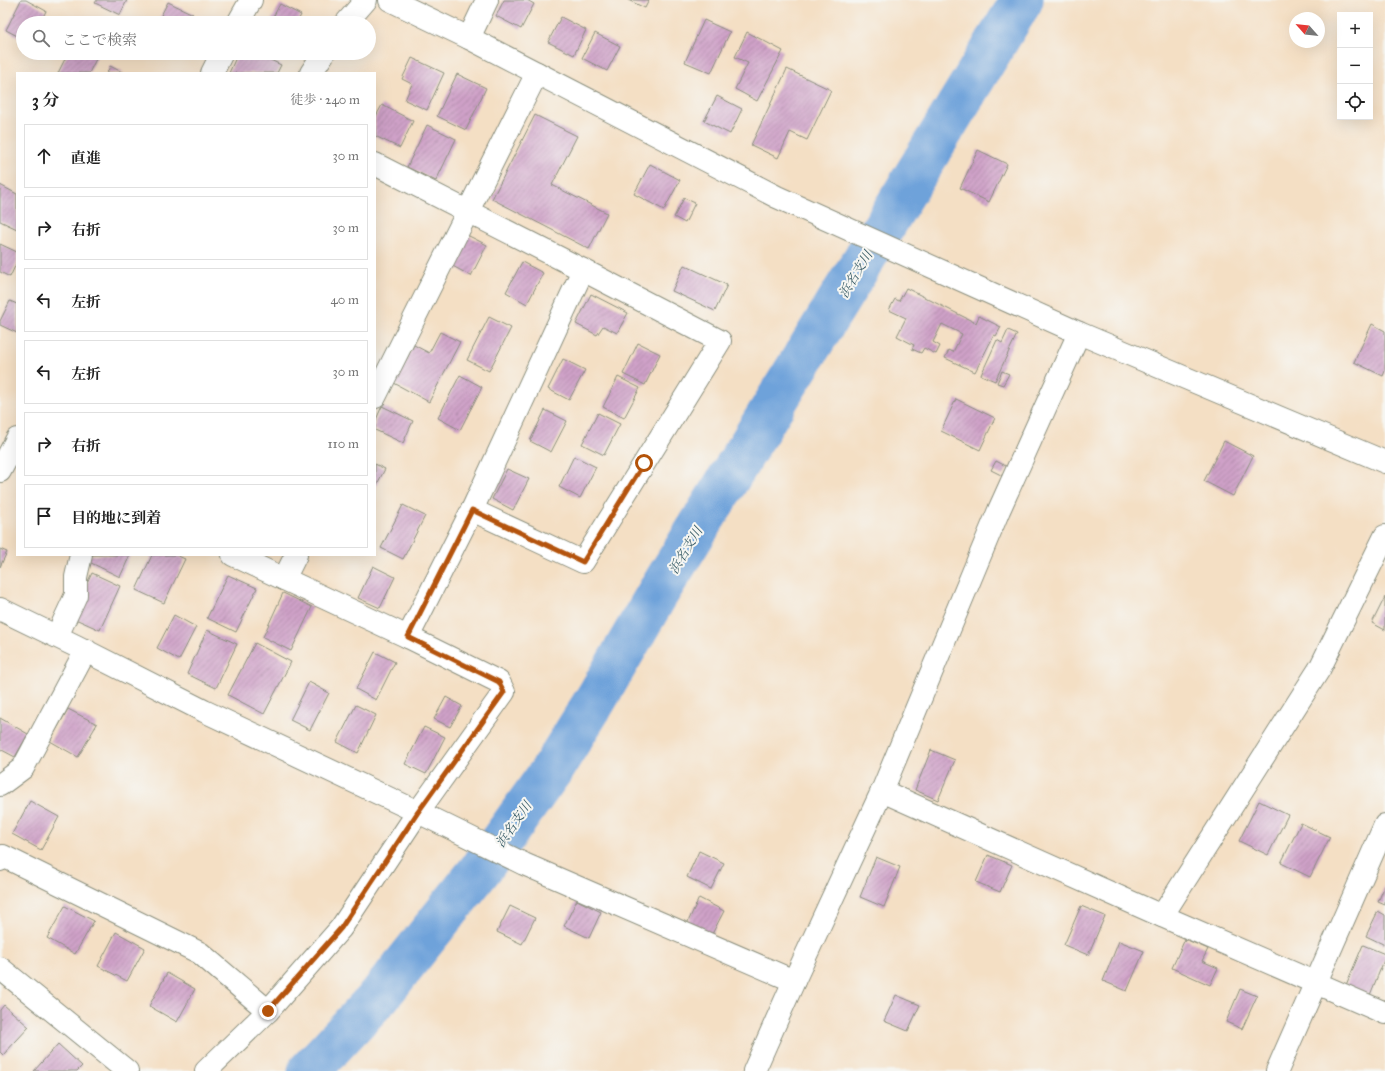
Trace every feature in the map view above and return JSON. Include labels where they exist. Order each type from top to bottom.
[{"type":"street","points":[[242,16],[251,0]]},
{"type":"street","points":[[352,16],[366,0]]},
{"type":"street","points":[[390,0],[469,38],[777,197],[1079,333],[1385,462]]},
{"type":"street","points":[[469,38],[487,0]]},
{"type":"street","points":[[212,72],[218,60]]},
{"type":"street","points":[[312,72],[319,60]]},
{"type":"street","points":[[376,395],[537,73]]},
{"type":"street","points":[[376,165],[720,341],[583,562],[472,510]]},
{"type":"street","points":[[408,637],[472,510],[583,270]]},
{"type":"street","points":[[754,1071],[882,791],[999,510],[1079,333]]},
{"type":"street","points":[[0,471],[16,441]]},
{"type":"street","points":[[1162,916],[1320,668],[1385,536]]},
{"type":"street","points":[[57,636],[76,596],[76,578],[81,556]]},
{"type":"street","points":[[206,1071],[268,1011],[341,928],[418,812],[504,692],[499,682],[408,637],[235,556]]},
{"type":"street","points":[[284,579],[296,556]]},
{"type":"street","points":[[0,609],[86,650],[204,711],[524,864],[794,981]]},
{"type":"street","points":[[0,785],[23,768],[86,650]]},
{"type":"street","points":[[882,791],[1162,916],[1385,1013]]},
{"type":"street","points":[[1277,1071],[1385,825]]},
{"type":"street","points":[[0,860],[4,856],[200,953],[268,1011]]},
{"type":"street","points":[[0,968],[127,1071]]},
{"type":"building","points":[[21,0],[26,0],[46,11],[44,16],[16,16],[16,35],[6,30]]},
{"type":"building","points":[[97,0],[127,0],[120,15],[95,3]]},
{"type":"building","points":[[504,0],[527,0],[534,4],[521,29],[496,16]]},
{"type":"building","points":[[628,0],[649,0],[645,8]]},
{"type":"building","points":[[168,2],[193,14],[192,16],[161,16]]},
{"type":"building","points":[[280,4],[301,15],[300,16],[274,16]]},
{"type":"building","points":[[561,17],[586,30],[574,55],[548,42]]},
{"type":"building","points":[[704,20],[730,32],[711,73],[685,62]]},
{"type":"building","points":[[747,32],[783,51],[757,101],[735,89],[748,63],[735,57]]},
{"type":"building","points":[[595,33],[620,46],[607,71],[582,58]]},
{"type":"building","points":[[412,58],[444,73],[427,110],[405,100],[412,84],[402,79]]},
{"type":"building","points":[[64,60],[96,60],[90,72],[58,72]]},
{"type":"building","points":[[235,60],[271,60],[281,65],[278,72],[229,72]]},
{"type":"building","points":[[110,66],[122,72],[107,72]]},
{"type":"building","points":[[787,69],[831,90],[807,140],[790,132],[778,158],[751,145]]},
{"type":"building","points":[[457,74],[486,88],[466,130],[437,116]]},
{"type":"building","points":[[717,96],[742,109],[730,134],[704,121]]},
{"type":"building","points":[[382,105],[413,121],[400,148],[376,136],[376,116]]},
{"type":"building","points":[[535,115],[577,136],[552,185],[607,213],[589,249],[492,199]]},
{"type":"building","points":[[427,125],[456,139],[436,181],[407,167]]},
{"type":"building","points":[[978,150],[1007,164],[989,202],[960,188]]},
{"type":"building","points":[[650,164],[680,180],[664,210],[634,194]]},
{"type":"building","points":[[0,185],[16,193],[16,229],[0,221]]},
{"type":"building","points":[[684,198],[695,203],[685,223],[674,217]]},
{"type":"building","points":[[465,234],[487,245],[471,276],[449,264]]},
{"type":"building","points":[[0,244],[16,252],[16,264],[10,277],[0,272]]},
{"type":"building","points":[[522,262],[543,273],[527,304],[506,292]]},
{"type":"building","points":[[684,265],[727,285],[715,311],[672,291]]},
{"type":"building","points":[[906,288],[976,323],[979,316],[1001,327],[996,336],[994,335],[975,372],[945,358],[949,350],[953,352],[962,334],[942,324],[933,342],[940,346],[936,354],[924,348],[921,353],[912,349],[914,345],[897,336],[906,318],[889,310],[895,299],[899,301]]},
{"type":"building","points":[[591,294],[628,313],[617,333],[603,326],[597,335],[576,324]]},
{"type":"building","points":[[10,301],[16,304],[16,333],[0,325],[0,321]]},
{"type":"building","points":[[489,317],[511,328],[489,371],[467,360]]},
{"type":"building","points":[[1372,324],[1385,331],[1385,371],[1383,376],[1354,362]]},
{"type":"building","points":[[1008,330],[1017,334],[995,381],[981,375],[997,340],[1002,343]]},
{"type":"building","points":[[440,332],[460,342],[429,402],[394,383],[414,345],[429,353]]},
{"type":"building","points":[[638,343],[660,354],[645,385],[623,374]]},
{"type":"building","points":[[563,359],[585,370],[569,400],[548,389]]},
{"type":"building","points":[[1002,371],[1009,374],[1003,385],[997,383]]},
{"type":"building","points":[[460,375],[482,387],[460,430],[438,418]]},
{"type":"building","points":[[618,377],[640,388],[624,418],[603,407]]},
{"type":"building","points":[[956,399],[995,418],[980,450],[941,431]]},
{"type":"building","points":[[382,406],[413,421],[403,443],[376,430],[376,420]]},
{"type":"building","points":[[545,410],[567,421],[551,452],[530,441]]},
{"type":"building","points":[[598,413],[620,424],[604,455],[582,444]]},
{"type":"building","points":[[1224,441],[1253,456],[1233,496],[1204,481]]},
{"type":"building","points":[[574,456],[596,467],[580,498],[559,487]]},
{"type":"building","points":[[996,461],[1008,467],[1003,476],[991,470]]},
{"type":"building","points":[[376,464],[385,469],[376,486]]},
{"type":"building","points":[[507,469],[529,479],[513,510],[492,499]]},
{"type":"building","points":[[403,505],[425,516],[403,559],[381,548]]},
{"type":"building","points":[[0,549],[7,552],[0,567]]},
{"type":"building","points":[[87,556],[130,556],[120,577],[85,560]]},
{"type":"building","points":[[152,556],[178,556],[185,559],[164,603],[136,590]]},
{"type":"building","points":[[373,566],[395,577],[380,608],[358,598]]},
{"type":"building","points":[[92,573],[120,586],[100,630],[71,617]]},
{"type":"building","points":[[228,575],[257,588],[236,632],[207,618]]},
{"type":"building","points":[[283,593],[312,607],[291,651],[263,637]]},
{"type":"building","points":[[1385,597],[1385,630],[1372,623]]},
{"type":"building","points":[[174,615],[196,627],[179,660],[157,648]]},
{"type":"building","points":[[207,630],[237,644],[216,688],[187,674]]},
{"type":"building","points":[[255,643],[291,662],[264,714],[228,695]]},
{"type":"building","points":[[375,652],[395,662],[376,700],[356,689]]},
{"type":"building","points":[[309,682],[329,693],[310,730],[290,720]]},
{"type":"building","points":[[446,697],[462,706],[450,727],[434,719]]},
{"type":"building","points":[[356,705],[376,715],[358,753],[337,742]]},
{"type":"building","points":[[68,709],[97,724],[78,757],[50,741]]},
{"type":"building","points":[[0,718],[28,734],[15,757],[0,749]]},
{"type":"building","points":[[424,727],[445,737],[426,774],[405,764]]},
{"type":"building","points":[[931,750],[955,760],[938,800],[915,790]]},
{"type":"building","points":[[30,801],[59,817],[41,850],[12,834]]},
{"type":"building","points":[[1259,801],[1288,815],[1268,855],[1239,841]]},
{"type":"building","points":[[1301,823],[1330,837],[1310,877],[1281,863]]},
{"type":"building","points":[[699,851],[724,863],[711,889],[687,877]]},
{"type":"building","points":[[988,855],[1012,865],[1000,892],[976,882]]},
{"type":"building","points":[[876,857],[900,867],[884,907],[860,897]]},
{"type":"building","points":[[1385,885],[1385,905],[1378,902]]},
{"type":"building","points":[[699,898],[724,911],[711,936],[687,924]]},
{"type":"building","points":[[577,900],[601,912],[589,938],[564,926]]},
{"type":"building","points":[[65,906],[94,921],[75,954],[47,938]]},
{"type":"building","points":[[510,906],[535,918],[522,944],[497,932]]},
{"type":"building","points":[[1081,906],[1105,916],[1088,955],[1064,945]]},
{"type":"building","points":[[1378,911],[1385,915],[1385,945],[1366,936]]},
{"type":"building","points":[[116,932],[145,948],[127,981],[98,966]]},
{"type":"building","points":[[1185,939],[1208,949],[1202,961],[1218,968],[1210,985],[1172,968]]},
{"type":"building","points":[[1119,941],[1144,951],[1127,991],[1103,981]]},
{"type":"building","points":[[1363,945],[1385,954],[1385,958],[1370,995],[1346,985]]},
{"type":"building","points":[[167,973],[195,989],[177,1022],[149,1006]]},
{"type":"building","points":[[1240,989],[1257,996],[1242,1029],[1226,1022]]},
{"type":"building","points":[[896,995],[920,1005],[908,1031],[884,1021]]},
{"type":"building","points":[[4,1005],[29,1027],[3,1055],[0,1052],[0,1010]]},
{"type":"building","points":[[58,1044],[82,1066],[77,1071],[34,1071]]},
{"type":"waterway","name":"浜名支川","points":[[309,1071],[380,995],[483,866],[551,771],[596,699],[659,591],[1022,0]]},
{"type":"route","points":[[268,1011],[341,928],[418,812],[504,692],[499,682],[408,637],[472,510],[583,562],[644,463]]}]
